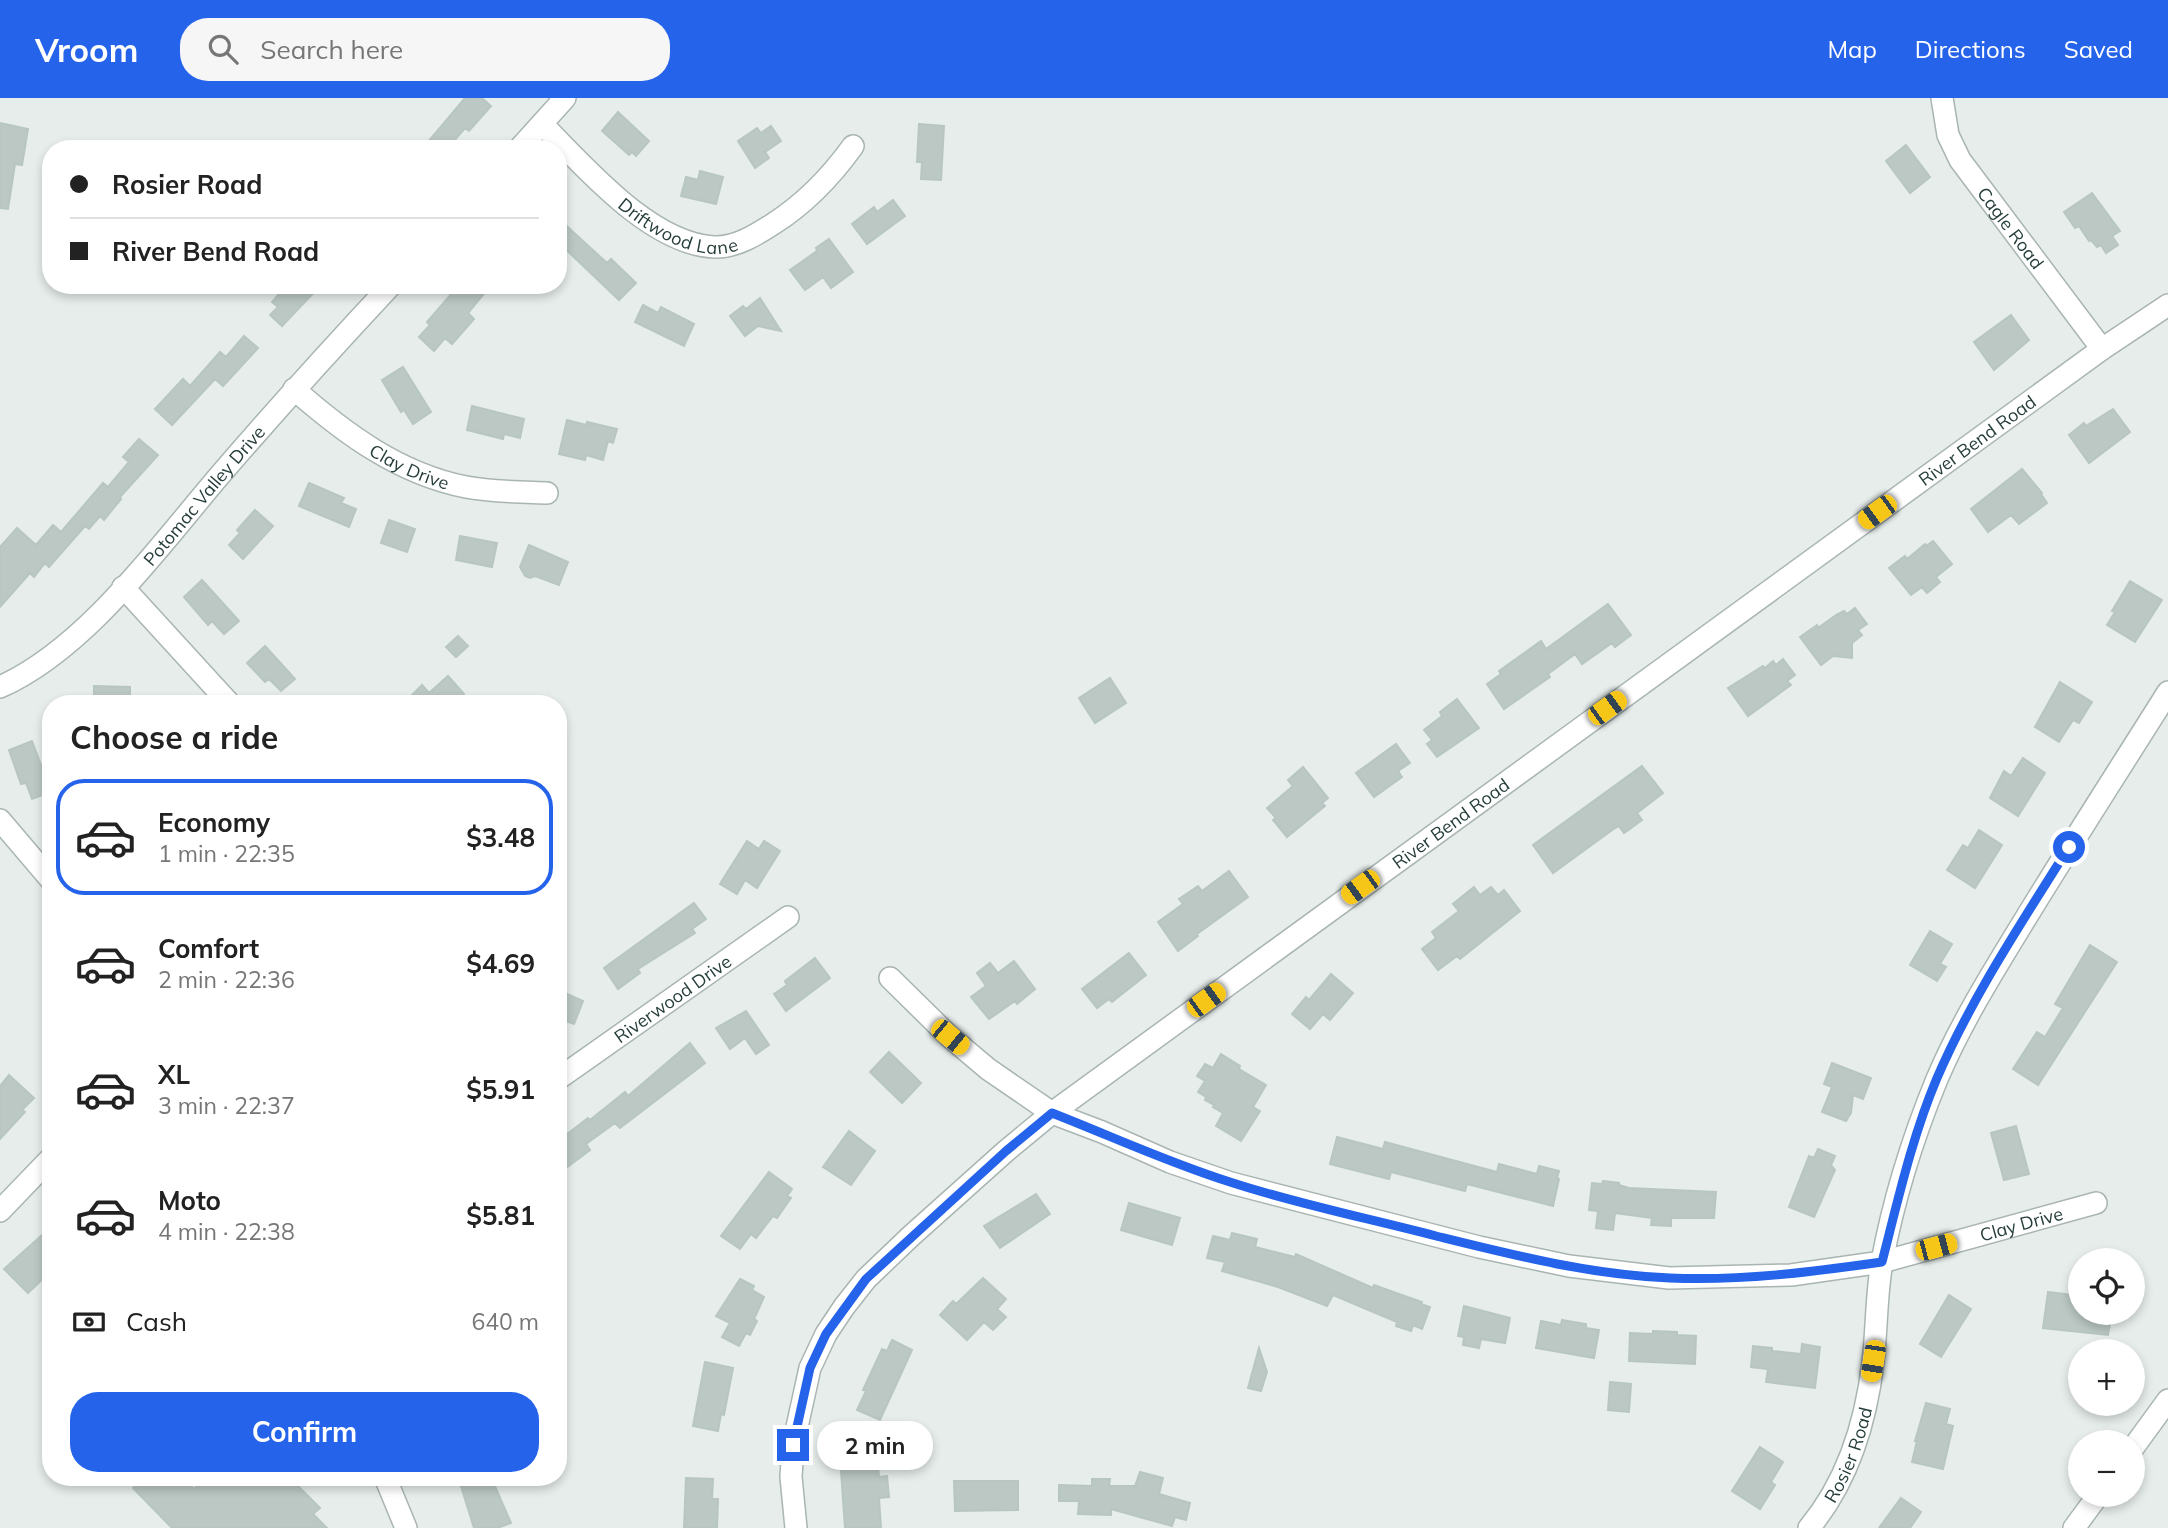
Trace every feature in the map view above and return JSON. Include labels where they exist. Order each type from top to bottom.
[{"type":"street","points":[[527,140],[565,98]]},
{"type":"street","name":"Cagle Road","points":[[1942,98],[1948,135],[1960,160],[2102,349]]},
{"type":"street","name":"Driftwood Lane","points":[[542,124],[558,140]]},
{"type":"street","name":"Driftwood Lane","points":[[567,149],[593,175],[658,228],[698,245],[716,247],[734,244],[756,235],[787,215],[813,195],[834,173],[853,146]]},
{"type":"street","name":"Potomac Valley Drive","points":[[0,687],[36,666],[92,621],[294,389],[383,294]]},
{"type":"street","name":"River Bend Road","points":[[796,1528],[791,1477],[793,1445],[810,1368],[826,1334],[866,1279],[996,1159],[1052,1113],[2102,349],[2168,305]]},
{"type":"street","name":"Clay Drive","points":[[294,389],[348,434],[416,471],[468,488],[547,493]]},
{"type":"street","points":[[123,587],[222,695]]},
{"type":"street","name":"Rosier Road","points":[[1809,1528],[1819,1516],[1846,1468],[1859,1433],[1873,1361],[1882,1262],[1913,1146],[1937,1079],[1973,1005],[2055,869],[2168,692]]},
{"type":"street","points":[[0,820],[42,869]]},
{"type":"street","name":"Riverwood Drive","points":[[567,1073],[788,917]]},
{"type":"street","name":"Clay Drive","points":[[890,978],[950,1037],[988,1069],[1052,1113],[1170,1162],[1231,1183],[1479,1247],[1569,1266],[1669,1278],[1791,1275],[1882,1262],[2096,1203]]},
{"type":"street","points":[[0,1211],[42,1167]]},
{"type":"street","points":[[2145,1432],[2168,1400]]},
{"type":"street","points":[[389,1486],[406,1528]]},
{"type":"street","points":[[2074,1528],[2089,1507]]},
{"type":"building","points":[[465,98],[482,98],[491,106],[469,131],[465,128],[455,140],[430,140]]},
{"type":"building","points":[[618,112],[649,141],[636,156],[632,152],[629,155],[602,131]]},
{"type":"building","points":[[0,123],[28,129],[22,165],[15,164],[8,209],[0,208]]},
{"type":"building","points":[[919,124],[944,126],[941,180],[921,179],[922,162],[917,162]]},
{"type":"building","points":[[771,126],[781,141],[765,152],[769,158],[755,168],[738,141],[757,128],[761,133]]},
{"type":"building","points":[[1906,145],[1930,177],[1910,193],[1886,161]]},
{"type":"building","points":[[700,171],[723,177],[716,204],[681,196],[686,177],[698,180]]},
{"type":"building","points":[[2092,193],[2120,231],[2112,236],[2118,245],[2106,253],[2101,245],[2097,247],[2089,241],[2079,226],[2075,228],[2064,212]]},
{"type":"building","points":[[893,200],[905,216],[867,244],[852,224],[874,207],[877,212]]},
{"type":"building","points":[[567,226],[607,263],[611,259],[636,283],[619,300],[567,251]]},
{"type":"building","points":[[829,239],[853,272],[831,288],[823,277],[805,290],[790,270]]},
{"type":"building","points":[[279,294],[312,294],[282,326],[270,315],[278,307],[272,302]]},
{"type":"building","points":[[451,294],[484,294],[468,313],[474,319],[452,344],[445,338],[434,351],[419,337],[430,325],[427,322]]},
{"type":"building","points":[[760,298],[781,331],[758,326],[745,336],[730,316],[743,306],[746,309]]},
{"type":"building","points":[[643,305],[658,313],[661,307],[694,324],[684,346],[635,322]]},
{"type":"building","points":[[2011,315],[2029,340],[1994,370],[1974,342]]},
{"type":"building","points":[[244,336],[258,348],[223,386],[215,379],[172,425],[155,409],[183,379],[190,386],[220,352],[226,357]]},
{"type":"building","points":[[403,367],[431,412],[413,424],[404,410],[401,412],[382,380]]},
{"type":"building","points":[[472,406],[524,419],[520,438],[504,434],[503,439],[467,430]]},
{"type":"building","points":[[2113,409],[2130,432],[2089,463],[2069,435],[2084,423],[2086,426]]},
{"type":"building","points":[[567,420],[617,429],[613,443],[608,441],[603,460],[586,455],[585,460],[559,454]]},
{"type":"building","points":[[139,439],[158,455],[120,497],[104,520],[100,516],[89,529],[85,526],[49,567],[45,563],[34,577],[30,573],[0,607],[0,547],[17,528],[36,545],[53,525],[61,532],[103,483],[108,487],[129,462],[123,457]]},
{"type":"building","points":[[2022,469],[2047,503],[2019,524],[2011,515],[1988,532],[1971,509]]},
{"type":"building","points":[[309,483],[344,498],[341,503],[356,509],[349,527],[299,506]]},
{"type":"building","points":[[255,510],[273,526],[243,559],[229,545],[240,533],[237,530]]},
{"type":"building","points":[[389,520],[415,529],[407,552],[381,543]]},
{"type":"building","points":[[460,536],[497,543],[492,567],[456,560]]},
{"type":"building","points":[[1933,541],[1952,564],[1936,577],[1940,582],[1927,593],[1922,587],[1911,595],[1889,568]]},
{"type":"building","points":[[529,545],[568,562],[559,585],[535,576],[525,576],[520,567]]},
{"type":"building","points":[[202,580],[239,621],[224,634],[212,621],[208,625],[184,597]]},
{"type":"building","points":[[2130,581],[2162,600],[2135,642],[2107,625]]},
{"type":"building","points":[[1608,604],[1631,635],[1615,647],[1612,643],[1582,664],[1575,654],[1548,674],[1550,677],[1504,709],[1487,684],[1501,674],[1499,671],[1541,641],[1546,649]]},
{"type":"building","points":[[1855,608],[1867,624],[1858,630],[1862,635],[1852,643],[1852,658],[1833,656],[1821,665],[1800,637],[1817,625],[1818,628],[1836,615],[1844,611],[1847,614]]},
{"type":"building","points":[[458,636],[468,646],[456,657],[446,647]]},
{"type":"building","points":[[265,646],[295,679],[281,691],[269,679],[265,682],[247,663]]},
{"type":"building","points":[[1783,659],[1795,675],[1787,681],[1791,685],[1748,716],[1728,688],[1763,666],[1765,668],[1773,661],[1776,665]]},
{"type":"building","points":[[448,676],[464,694],[412,695],[422,685],[429,693]]},
{"type":"building","points":[[1110,678],[1126,703],[1095,723],[1079,698]]},
{"type":"building","points":[[2060,682],[2092,702],[2079,723],[2073,720],[2059,742],[2035,727]]},
{"type":"building","points":[[94,686],[130,687],[130,695],[94,695]]},
{"type":"building","points":[[1457,699],[1479,728],[1437,757],[1427,744],[1432,740],[1424,730],[1442,716],[1440,712]]},
{"type":"building","points":[[32,741],[42,768],[42,795],[32,799],[26,783],[21,784],[9,750]]},
{"type":"building","points":[[1396,744],[1410,763],[1398,771],[1402,777],[1374,797],[1356,773]]},
{"type":"building","points":[[2023,758],[2045,773],[2018,816],[1990,798],[2004,771],[2011,776]]},
{"type":"building","points":[[1642,766],[1663,793],[1637,813],[1642,820],[1624,833],[1619,826],[1615,828],[1553,873],[1533,845]]},
{"type":"building","points":[[1303,767],[1328,798],[1322,803],[1325,806],[1287,837],[1267,808],[1293,786],[1288,780]]},
{"type":"building","points":[[1979,830],[2002,845],[1975,888],[1947,870],[1963,845],[1968,848]]},
{"type":"building","points":[[747,841],[759,849],[764,841],[780,851],[757,888],[745,880],[737,894],[720,884]]},
{"type":"building","points":[[1229,871],[1248,897],[1178,951],[1158,922],[1183,904],[1179,899],[1198,886],[1202,891]]},
{"type":"building","points":[[1474,887],[1480,895],[1491,887],[1498,895],[1504,890],[1520,911],[1460,959],[1457,956],[1438,970],[1422,949],[1436,938],[1432,932],[1459,911],[1453,904]]},
{"type":"building","points":[[694,903],[706,919],[692,929],[695,933],[638,969],[640,973],[618,989],[604,968]]},
{"type":"building","points":[[1930,931],[1952,944],[1940,964],[1946,967],[1937,981],[1910,965]]},
{"type":"building","points":[[2090,945],[2117,962],[2038,1085],[2013,1069],[2037,1032],[2045,1037],[2063,1008],[2055,1004]]},
{"type":"building","points":[[1129,953],[1146,975],[1112,1002],[1109,999],[1097,1008],[1082,989]]},
{"type":"building","points":[[815,958],[830,978],[786,1011],[774,994],[787,985],[785,981]]},
{"type":"building","points":[[1014,961],[1035,989],[1017,1004],[1015,1001],[989,1019],[971,997],[986,986],[977,973],[990,963],[998,973]]},
{"type":"building","points":[[1331,974],[1353,993],[1330,1020],[1323,1014],[1310,1029],[1292,1014],[1306,997],[1309,1000]]},
{"type":"building","points":[[567,994],[583,1001],[574,1024],[567,1021]]},
{"type":"building","points":[[746,1011],[769,1045],[756,1054],[745,1038],[730,1049],[716,1028]]},
{"type":"building","points":[[690,1043],[705,1063],[620,1128],[615,1123],[586,1144],[590,1150],[567,1167],[567,1134],[625,1092],[628,1096]]},
{"type":"building","points":[[889,1052],[921,1083],[902,1103],[870,1072]]},
{"type":"building","points":[[1221,1054],[1240,1066],[1239,1069],[1266,1085],[1253,1107],[1260,1111],[1241,1141],[1216,1126],[1223,1113],[1198,1092],[1205,1081],[1197,1076],[1205,1064],[1213,1068]]},
{"type":"building","points":[[1832,1063],[1871,1078],[1863,1099],[1853,1095],[1851,1113],[1846,1121],[1822,1112],[1832,1087],[1824,1084]]},
{"type":"building","points":[[9,1075],[34,1098],[0,1139],[0,1086]]},
{"type":"building","points":[[2016,1126],[2029,1174],[2004,1180],[1991,1133]]},
{"type":"building","points":[[849,1131],[875,1151],[851,1185],[823,1167]]},
{"type":"building","points":[[1337,1137],[1383,1149],[1385,1142],[1497,1172],[1499,1164],[1537,1174],[1539,1166],[1559,1171],[1553,1206],[1467,1184],[1465,1191],[1391,1172],[1389,1179],[1330,1164]]},
{"type":"building","points":[[1818,1149],[1835,1156],[1831,1165],[1835,1170],[1814,1217],[1789,1207],[1809,1156],[1814,1158]]},
{"type":"building","points":[[769,1172],[792,1189],[787,1196],[791,1198],[777,1218],[773,1216],[756,1238],[751,1234],[740,1249],[721,1236]]},
{"type":"building","points":[[1603,1181],[1619,1183],[1629,1188],[1716,1192],[1714,1218],[1671,1218],[1671,1226],[1651,1225],[1652,1218],[1615,1213],[1613,1230],[1596,1228],[1598,1211],[1589,1210],[1592,1183],[1602,1184]]},
{"type":"building","points":[[1036,1194],[1050,1214],[1000,1248],[984,1226]]},
{"type":"building","points":[[1129,1203],[1180,1218],[1172,1245],[1121,1230]]},
{"type":"building","points":[[1232,1233],[1257,1239],[1255,1247],[1295,1257],[1296,1254],[1373,1288],[1374,1285],[1422,1302],[1421,1304],[1430,1307],[1422,1329],[1413,1325],[1411,1331],[1396,1326],[1397,1322],[1333,1295],[1327,1306],[1278,1287],[1222,1271],[1225,1262],[1207,1258],[1213,1236],[1230,1240]]},
{"type":"building","points":[[42,1235],[42,1280],[28,1293],[4,1269]]},
{"type":"building","points":[[983,1278],[1006,1299],[997,1309],[1006,1317],[993,1330],[984,1322],[967,1340],[940,1315],[953,1301],[956,1304]]},
{"type":"building","points":[[740,1279],[754,1286],[752,1290],[764,1297],[750,1335],[746,1333],[739,1346],[722,1337],[730,1323],[716,1316]]},
{"type":"building","points":[[2048,1292],[2068,1294],[2068,1325],[2110,1325],[2108,1335],[2043,1328]]},
{"type":"building","points":[[1949,1295],[1971,1309],[1941,1357],[1920,1344]]},
{"type":"building","points":[[1464,1306],[1510,1318],[1505,1343],[1481,1339],[1479,1348],[1463,1345],[1464,1337],[1458,1336]]},
{"type":"building","points":[[1562,1320],[1586,1324],[1586,1328],[1599,1330],[1594,1358],[1536,1348],[1541,1321],[1561,1325]]},
{"type":"building","points":[[1653,1331],[1696,1336],[1695,1364],[1629,1361],[1630,1333],[1653,1334]]},
{"type":"building","points":[[892,1340],[912,1350],[880,1420],[857,1410],[882,1349],[887,1351]]},
{"type":"building","points":[[1802,1344],[1820,1347],[1815,1388],[1766,1382],[1768,1369],[1751,1367],[1753,1346],[1801,1354]]},
{"type":"building","points":[[1259,1348],[1267,1372],[1261,1391],[1248,1388]]},
{"type":"building","points":[[705,1362],[733,1368],[724,1415],[721,1414],[718,1431],[693,1426]]},
{"type":"building","points":[[1610,1382],[1631,1384],[1629,1412],[1608,1410]]},
{"type":"building","points":[[1926,1403],[1950,1409],[1946,1424],[1953,1426],[1943,1469],[1912,1462]]},
{"type":"building","points":[[876,1439],[879,1477],[887,1476],[889,1497],[879,1498],[881,1528],[845,1528],[839,1442]]},
{"type":"building","points":[[1760,1447],[1783,1462],[1771,1482],[1775,1485],[1760,1509],[1732,1491]]},
{"type":"building","points":[[1140,1472],[1163,1478],[1159,1494],[1190,1503],[1186,1520],[1175,1517],[1172,1526],[1111,1509],[1111,1515],[1078,1514],[1079,1501],[1059,1501],[1059,1485],[1092,1486],[1092,1479],[1110,1479],[1109,1486],[1135,1486]]},
{"type":"building","points":[[686,1478],[713,1479],[712,1499],[718,1499],[717,1528],[684,1528]]},
{"type":"building","points":[[954,1481],[1018,1481],[1018,1510],[955,1511]]},
{"type":"building","points":[[298,1486],[320,1508],[313,1514],[327,1528],[172,1528],[133,1488]]},
{"type":"building","points":[[461,1486],[495,1486],[511,1523],[497,1528],[474,1528]]},
{"type":"building","points":[[1901,1498],[1921,1512],[1910,1528],[1879,1528]]},
{"type":"route","points":[[793,1445],[810,1368],[826,1334],[844,1307],[866,1279],[911,1236],[1052,1113],[1170,1162],[1231,1183],[1479,1247],[1569,1266],[1669,1278],[1719,1278],[1791,1275],[1882,1262],[1913,1146],[1937,1079],[1973,1005],[2069,847]]}]
